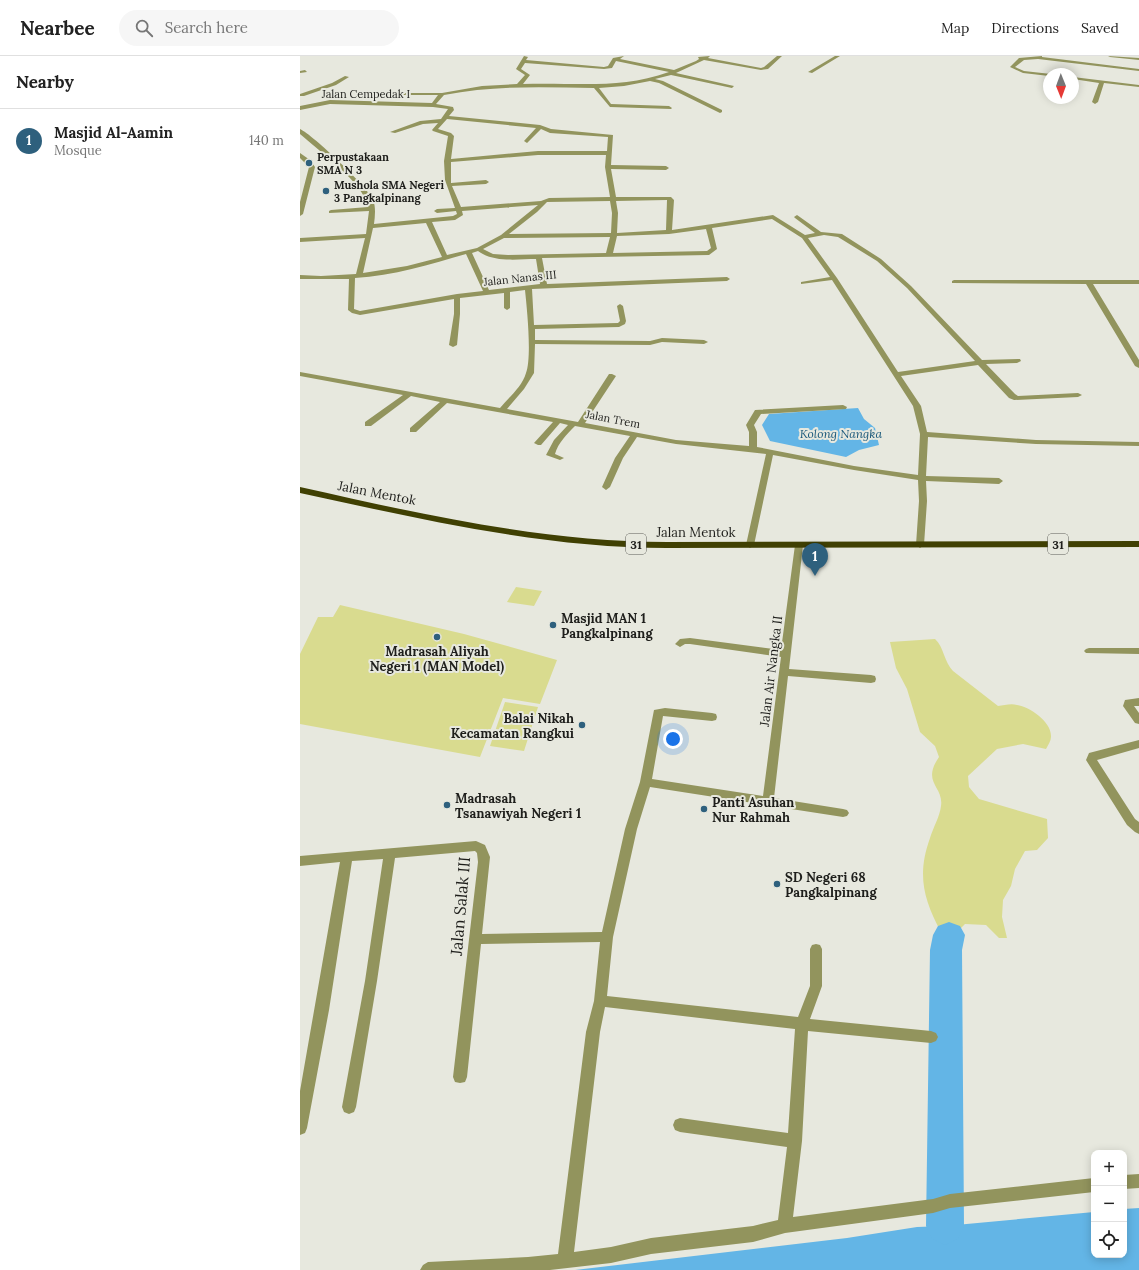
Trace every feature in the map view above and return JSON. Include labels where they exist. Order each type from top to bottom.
[{"type":"highway","name":"Jalan Mentok","points":[[300,490],[386,509],[484,526],[612,543],[667,545],[976,543],[1139,544]]},
{"type":"street","points":[[519,85],[528,74],[518,69],[522,61],[528,56]]},
{"type":"street","points":[[522,61],[604,68],[610,67],[615,59],[622,56]]},
{"type":"street","points":[[694,56],[706,57],[761,69],[766,68],[780,56]]},
{"type":"street","points":[[810,72],[838,56]]},
{"type":"street","points":[[1110,56],[1139,59]]},
{"type":"street","points":[[380,94],[442,94],[519,85],[621,85],[672,72],[706,57]]},
{"type":"street","points":[[1043,74],[1023,72],[1012,67],[1020,58],[1039,57],[1139,70]]},
{"type":"street","points":[[1120,68],[1127,57]]},
{"type":"street","points":[[615,59],[732,87]]},
{"type":"street","points":[[301,95],[334,84],[347,77]]},
{"type":"street","points":[[647,79],[661,82],[720,110]]},
{"type":"street","points":[[1079,79],[1139,86]]},
{"type":"street","points":[[1096,102],[1102,81]]},
{"type":"street","points":[[595,86],[610,105],[669,108]]},
{"type":"street","points":[[433,105],[442,94]]},
{"type":"street","points":[[301,95],[309,98]]},
{"type":"street","points":[[315,100],[322,103]]},
{"type":"street","name":"Jalan Cempedak I","points":[[300,108],[322,103],[433,105],[451,108],[443,119]]},
{"type":"street","points":[[370,226],[428,221],[457,217],[460,215],[449,186],[447,161],[451,136],[435,130],[443,119]]},
{"type":"street","points":[[393,132],[421,123],[443,119],[540,127],[550,131],[610,135],[608,167],[614,199],[614,235],[609,255]]},
{"type":"street","points":[[527,141],[540,127]]},
{"type":"street","points":[[300,131],[353,177],[368,195],[372,209],[369,236],[355,276]]},
{"type":"street","points":[[447,161],[538,153],[608,153]]},
{"type":"street","points":[[300,155],[308,161],[312,167],[300,214]]},
{"type":"street","points":[[608,167],[666,168]]},
{"type":"street","points":[[449,186],[486,182]]},
{"type":"street","points":[[300,277],[355,276],[407,268],[446,259],[479,249],[503,236],[547,200],[662,198],[670,200],[670,232]]},
{"type":"street","points":[[437,211],[542,203]]},
{"type":"street","points":[[331,212],[372,209]]},
{"type":"street","points":[[503,236],[614,235],[670,232],[769,216],[773,217],[804,237],[834,278],[841,292],[917,406],[924,434],[922,478],[923,500],[920,544]]},
{"type":"street","points":[[797,217],[820,234]]},
{"type":"street","points":[[428,221],[446,259]]},
{"type":"street","points":[[479,249],[484,254],[518,257],[709,252],[714,249],[708,226]]},
{"type":"street","points":[[804,237],[820,234],[840,235],[879,260],[909,287],[1014,397],[1078,395]]},
{"type":"street","points":[[300,240],[369,236]]},
{"type":"street","points":[[468,252],[487,293]]},
{"type":"street","points":[[539,257],[544,286]]},
{"type":"street","name":"Jalan Nanas III","points":[[355,276],[351,307],[352,311],[357,313],[368,313],[457,296],[544,286],[727,279]]},
{"type":"street","points":[[803,283],[834,278]]},
{"type":"street","points":[[954,282],[1139,282]]},
{"type":"street","points":[[1088,282],[1139,366]]},
{"type":"street","points":[[502,410],[524,383],[530,373],[531,327],[528,288]]},
{"type":"street","points":[[507,290],[507,308]]},
{"type":"street","points":[[452,345],[457,314],[457,296]]},
{"type":"street","points":[[531,327],[619,324],[623,321],[620,306]]},
{"type":"street","points":[[618,343],[619,324]]},
{"type":"street","points":[[531,342],[653,343],[662,340],[704,342]]},
{"type":"street","points":[[896,375],[981,362],[1017,361]]},
{"type":"street","name":"Jalan Trem","points":[[300,374],[676,442],[752,449],[854,468],[922,478],[999,481]]},
{"type":"street","points":[[560,458],[550,455],[553,447],[577,423],[612,376]]},
{"type":"street","points":[[368,424],[409,394]]},
{"type":"street","points":[[413,430],[446,400]]},
{"type":"street","points":[[752,449],[753,432],[750,425],[758,412],[843,407]]},
{"type":"street","points":[[538,442],[559,420]]},
{"type":"street","points":[[924,434],[1036,442],[1139,444]]},
{"type":"street","points":[[606,487],[619,458],[635,435]]},
{"type":"street","points":[[750,545],[770,452]]},
{"type":"street","name":"Jalan Air Nangka II","points":[[768,801],[799,545]]},
{"type":"street","points":[[680,644],[683,641],[690,641],[786,654]]},
{"type":"street","points":[[1089,651],[1139,651]]},
{"type":"street","points":[[784,672],[871,679]]},
{"type":"street","points":[[1139,702],[1129,703],[1128,706],[1139,720]]},
{"type":"street","points":[[565,1261],[593,1032],[600,1001],[607,937],[631,829],[646,782],[658,713],[665,712],[712,717]]},
{"type":"street","points":[[1139,744],[1091,758],[1092,762],[1131,822],[1139,829]]},
{"type":"street","points":[[646,782],[843,814]]},
{"type":"street","name":"Jalan Salak III","points":[[300,861],[476,846],[481,848],[484,853],[484,862],[474,939],[460,1077]]},
{"type":"street","points":[[349,1107],[371,981],[390,853]]},
{"type":"street","points":[[300,1128],[301,1114],[322,1010],[347,857]]},
{"type":"street","points":[[474,939],[607,937]]},
{"type":"street","points":[[785,1226],[795,1140],[802,1024],[816,986],[816,950]]},
{"type":"street","points":[[600,1001],[931,1037]]},
{"type":"street","points":[[680,1125],[795,1140]]},
{"type":"street","points":[[1127,1182],[1139,1181]]},
{"type":"street","points":[[428,1270],[528,1265],[565,1261],[611,1255],[651,1246],[753,1234],[785,1226],[933,1206],[950,1201],[1091,1185]]},
{"type":"green space","points":[[516,587],[542,591],[534,606],[507,602]]},
{"type":"green space","points":[[340,605],[464,634],[557,660],[540,704],[503,698],[480,757],[300,724],[300,654],[318,617],[333,617]]},
{"type":"green space","points":[[935,639],[953,671],[998,706],[1015,704],[1034,712],[1044,721],[1050,731],[1051,737],[1046,749],[1023,744],[997,749],[968,776],[969,787],[979,799],[1047,819],[1048,838],[1037,850],[1025,851],[1015,869],[1011,886],[1003,900],[1002,917],[1007,938],[999,938],[986,925],[965,924],[953,936],[941,932],[926,897],[923,875],[924,863],[931,834],[941,806],[941,799],[934,784],[932,773],[939,757],[935,746],[920,732],[907,689],[896,668],[890,642]]},
{"type":"green space","points":[[505,702],[538,707],[524,751],[490,746]]},
{"type":"water","name":"Kolong Nangka","points":[[858,408],[864,419],[875,428],[879,445],[859,450],[846,457],[770,441],[762,425],[769,414]]},
{"type":"water","points":[[1139,1208],[1139,1270],[575,1270],[847,1238],[917,1227],[945,1226],[1091,1212],[1091,1258],[1127,1258],[1127,1209]]},
{"type":"waterway","points":[[945,1226],[946,950],[949,935]]},
{"type":"place","name":"Perpustakaan SMA N 3","points":[[309,163]]},
{"type":"place","name":"Mushola SMA Negeri 3 Pangkalpinang","points":[[326,191]]},
{"type":"place","name":"Masjid Al-Aamin","points":[[815,576]]},
{"type":"place","name":"Masjid MAN 1 Pangkalpinang","points":[[553,625]]},
{"type":"place","name":"Madrasah Aliyah Negeri 1 (MAN Model)","points":[[437,637]]},
{"type":"place","name":"Balai Nikah Kecamatan Rangkui","points":[[582,725]]},
{"type":"place","name":"Madrasah Tsanawiyah Negeri 1","points":[[447,805]]},
{"type":"place","name":"Panti Asuhan Nur Rahmah","points":[[704,809]]},
{"type":"place","name":"SD Negeri 68 Pangkalpinang","points":[[777,884]]}]
